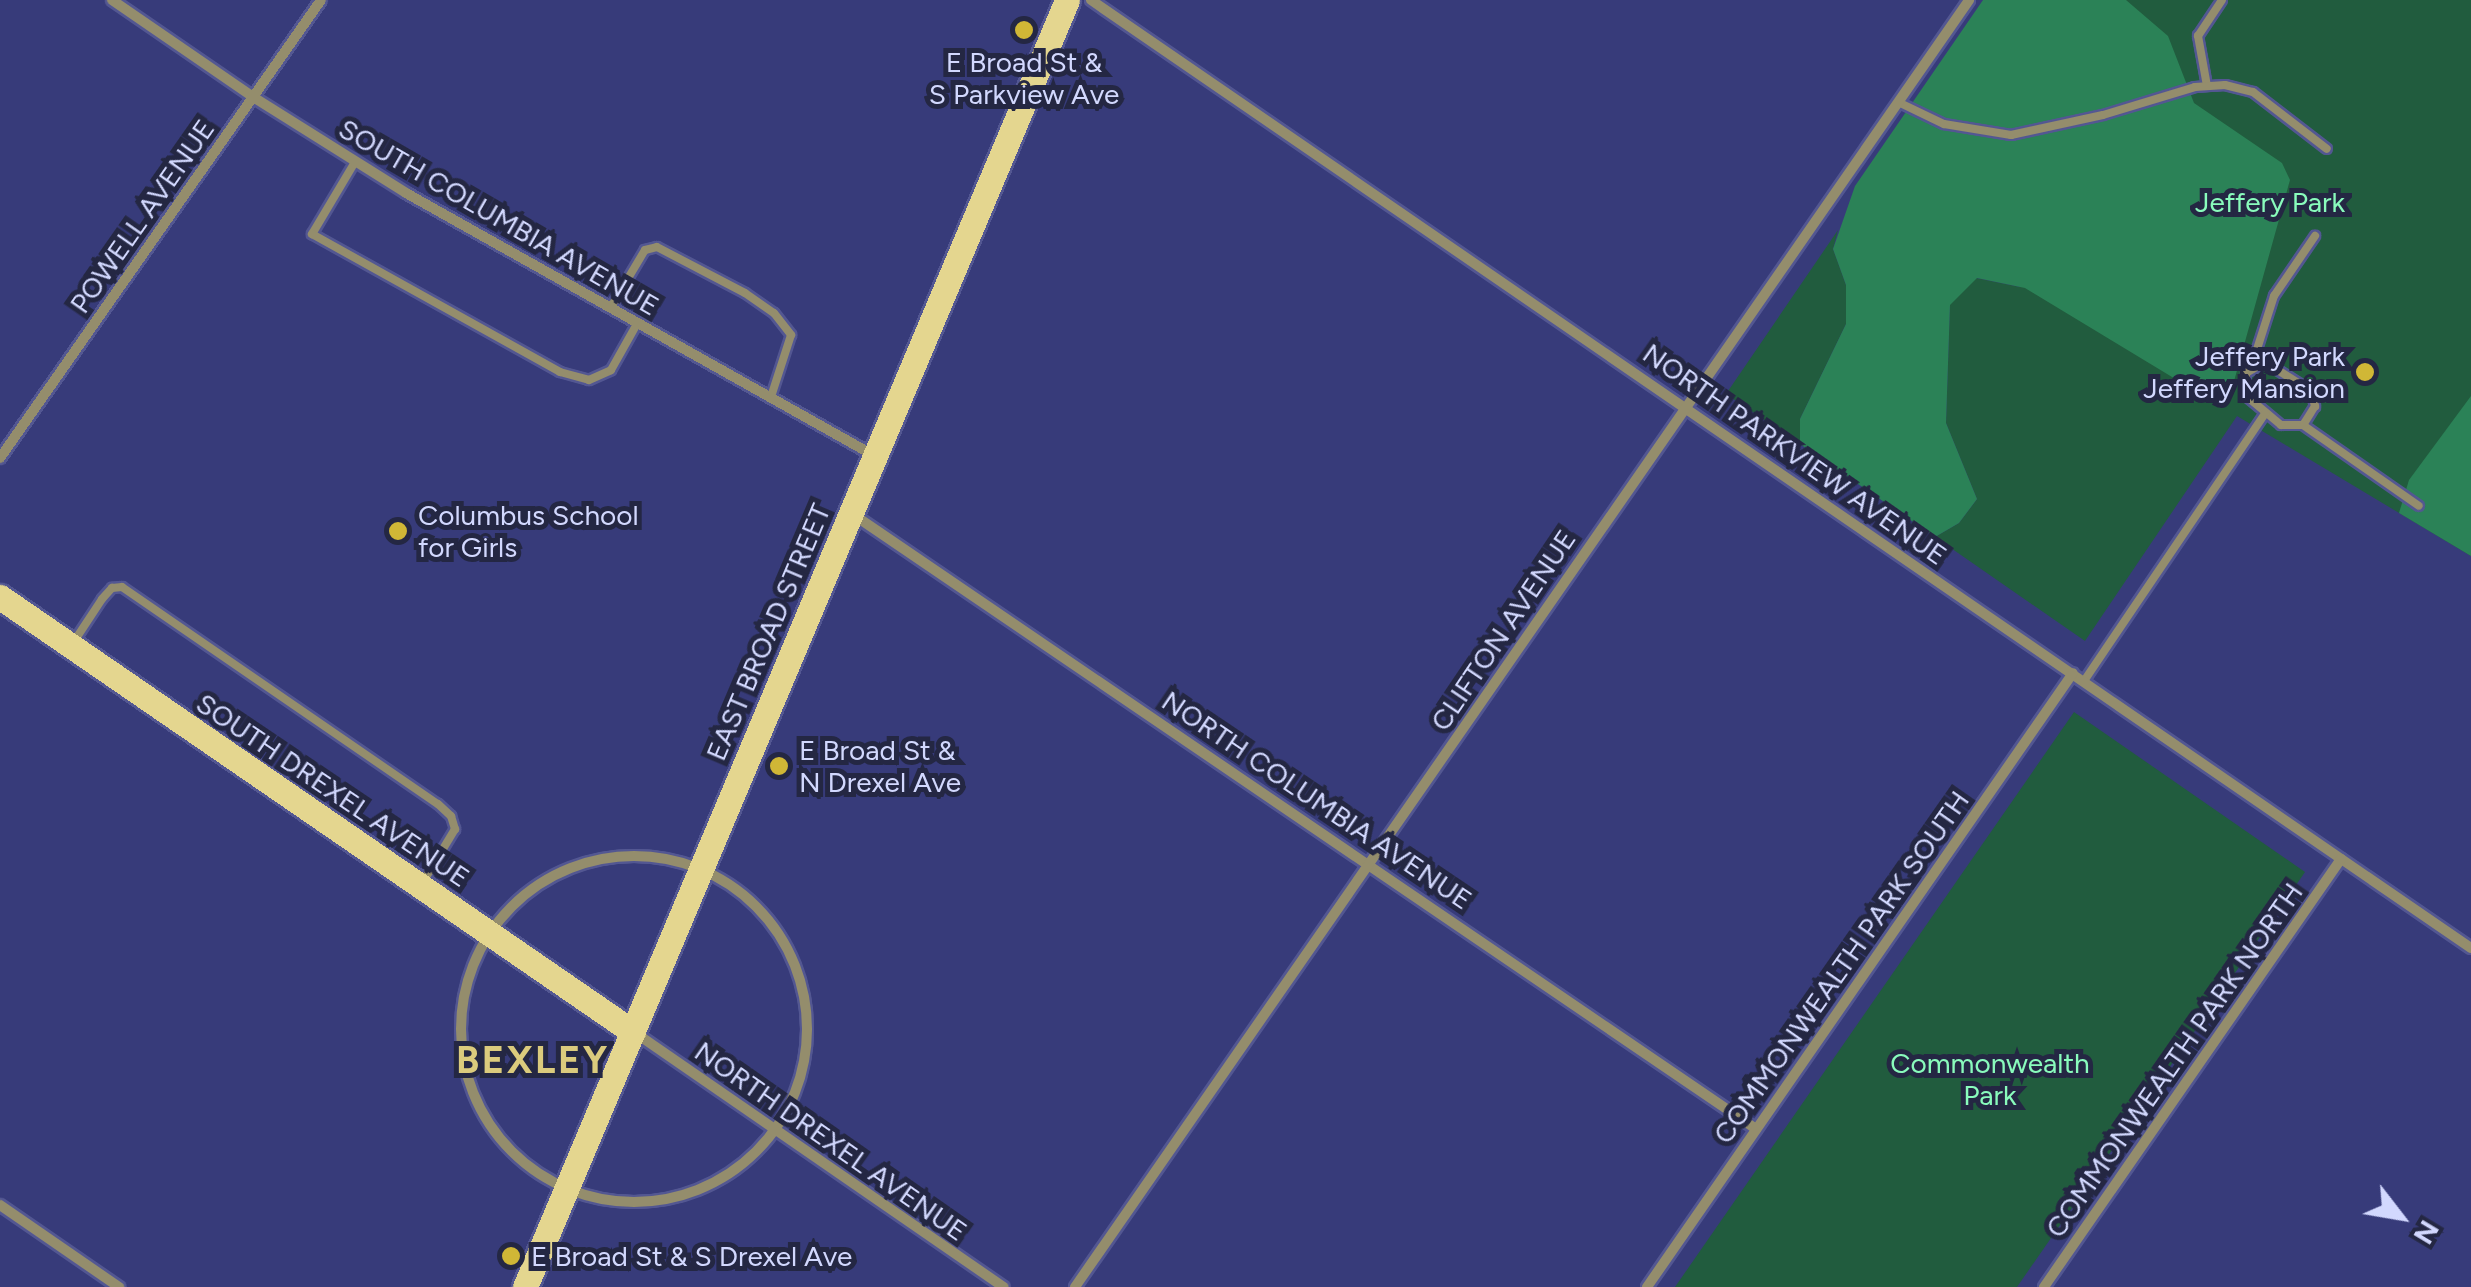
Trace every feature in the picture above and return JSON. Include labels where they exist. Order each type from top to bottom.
[{"type":"main road","name":"EAST BROAD STREET","points":[[525,1287],[1066,0]]},
{"type":"main road","name":"SOUTH DREXEL AVENUE","points":[[0,597],[633,1032]]},
{"type":"street","name":"SOUTH COLUMBIA AVENUE","points":[[112,0],[355,162],[874,456]]},
{"type":"street","name":"POWELL AVENUE","points":[[0,458],[320,0]]},
{"type":"street","name":"NORTH PARKVIEW AVENUE","points":[[1091,0],[2471,948]]},
{"type":"street","name":"CLIFTON AVENUE","points":[[1075,1287],[1969,0]]},
{"type":"street","name":"NORTH COLUMBIA AVENUE","points":[[850,512],[1756,1129]]},
{"type":"street","name":"COMMONWEALTH PARK SOUTH","points":[[1647,1287],[2073,673]]},
{"type":"street","points":[[642,855],[702,870],[736,889],[764,914],[787,945],[802,982],[808,1018],[806,1059],[795,1096],[754,1156],[729,1174],[682,1196],[624,1202],[566,1189],[536,1174],[506,1149],[487,1122],[462,1060],[464,998],[473,964],[490,933],[530,890],[584,862],[642,855]]},
{"type":"street","name":"COMMONWEALTH PARK NORTH","points":[[2044,1287],[2341,858]]},
{"type":"street","name":"NORTH DREXEL AVENUE","points":[[633,1032],[1004,1287]]},
{"type":"street","points":[[0,1205],[119,1287]]},
{"type":"lane","points":[[2207,86],[2198,36],[2222,0]]},
{"type":"lane","points":[[1898,102],[1944,124],[2011,135],[2207,86],[2254,92],[2327,150]]},
{"type":"lane","points":[[355,162],[312,234],[560,372],[589,380],[611,370],[638,322]]},
{"type":"lane","points":[[2251,368],[2273,364],[2310,391],[2315,406],[2304,424],[2288,428],[2265,414],[2245,395],[2244,380],[2274,296],[2315,236]]},
{"type":"lane","points":[[610,308],[645,250],[657,247],[745,294],[774,313],[791,335],[771,397]]},
{"type":"lane","points":[[2084,681],[2265,414]]},
{"type":"lane","points":[[2304,424],[2420,506]]},
{"type":"lane","points":[[71,646],[102,599],[112,588],[122,587],[451,816],[455,829],[421,886]]},
{"type":"green space","name":"Jeffery Park","points":[[1983,0],[2471,0],[2471,556],[2237,416],[2085,641],[1935,537],[1959,523],[1977,499],[1946,423],[1950,304],[1976,278],[2020,287]]},
{"type":"green space","points":[[1983,0],[2126,0],[2168,36],[2194,103],[2282,163],[2290,180],[2231,392],[2215,403],[2025,288],[1977,278],[1950,305],[1946,423],[1977,499],[1959,523],[1935,537],[1800,444],[1800,419],[1846,324],[1846,285],[1833,249],[1855,186]]},
{"type":"green space","points":[[1838,230],[1833,249],[1846,285],[1846,324],[1800,419],[1800,444],[1726,394]]},
{"type":"green space","points":[[2471,396],[2471,556],[2399,513],[2409,480]]},
{"type":"green space","name":"Commonwealth Park","points":[[2074,712],[2305,872],[2017,1287],[1675,1287]]},
{"type":"place","name":"E Broad St & S Parkview Ave","points":[[1024,30]]},
{"type":"place","name":"Jeffery Park Jeffery Mansion","points":[[2365,372]]},
{"type":"place","name":"Columbus School for Girls","points":[[398,531]]},
{"type":"place","name":"E Broad St & N Drexel Ave","points":[[779,766]]},
{"type":"place","name":"E Broad St & S Drexel Ave","points":[[511,1256]]},
{"type":"district","name":"BEXLEY","points":[[533,1061]]}]
